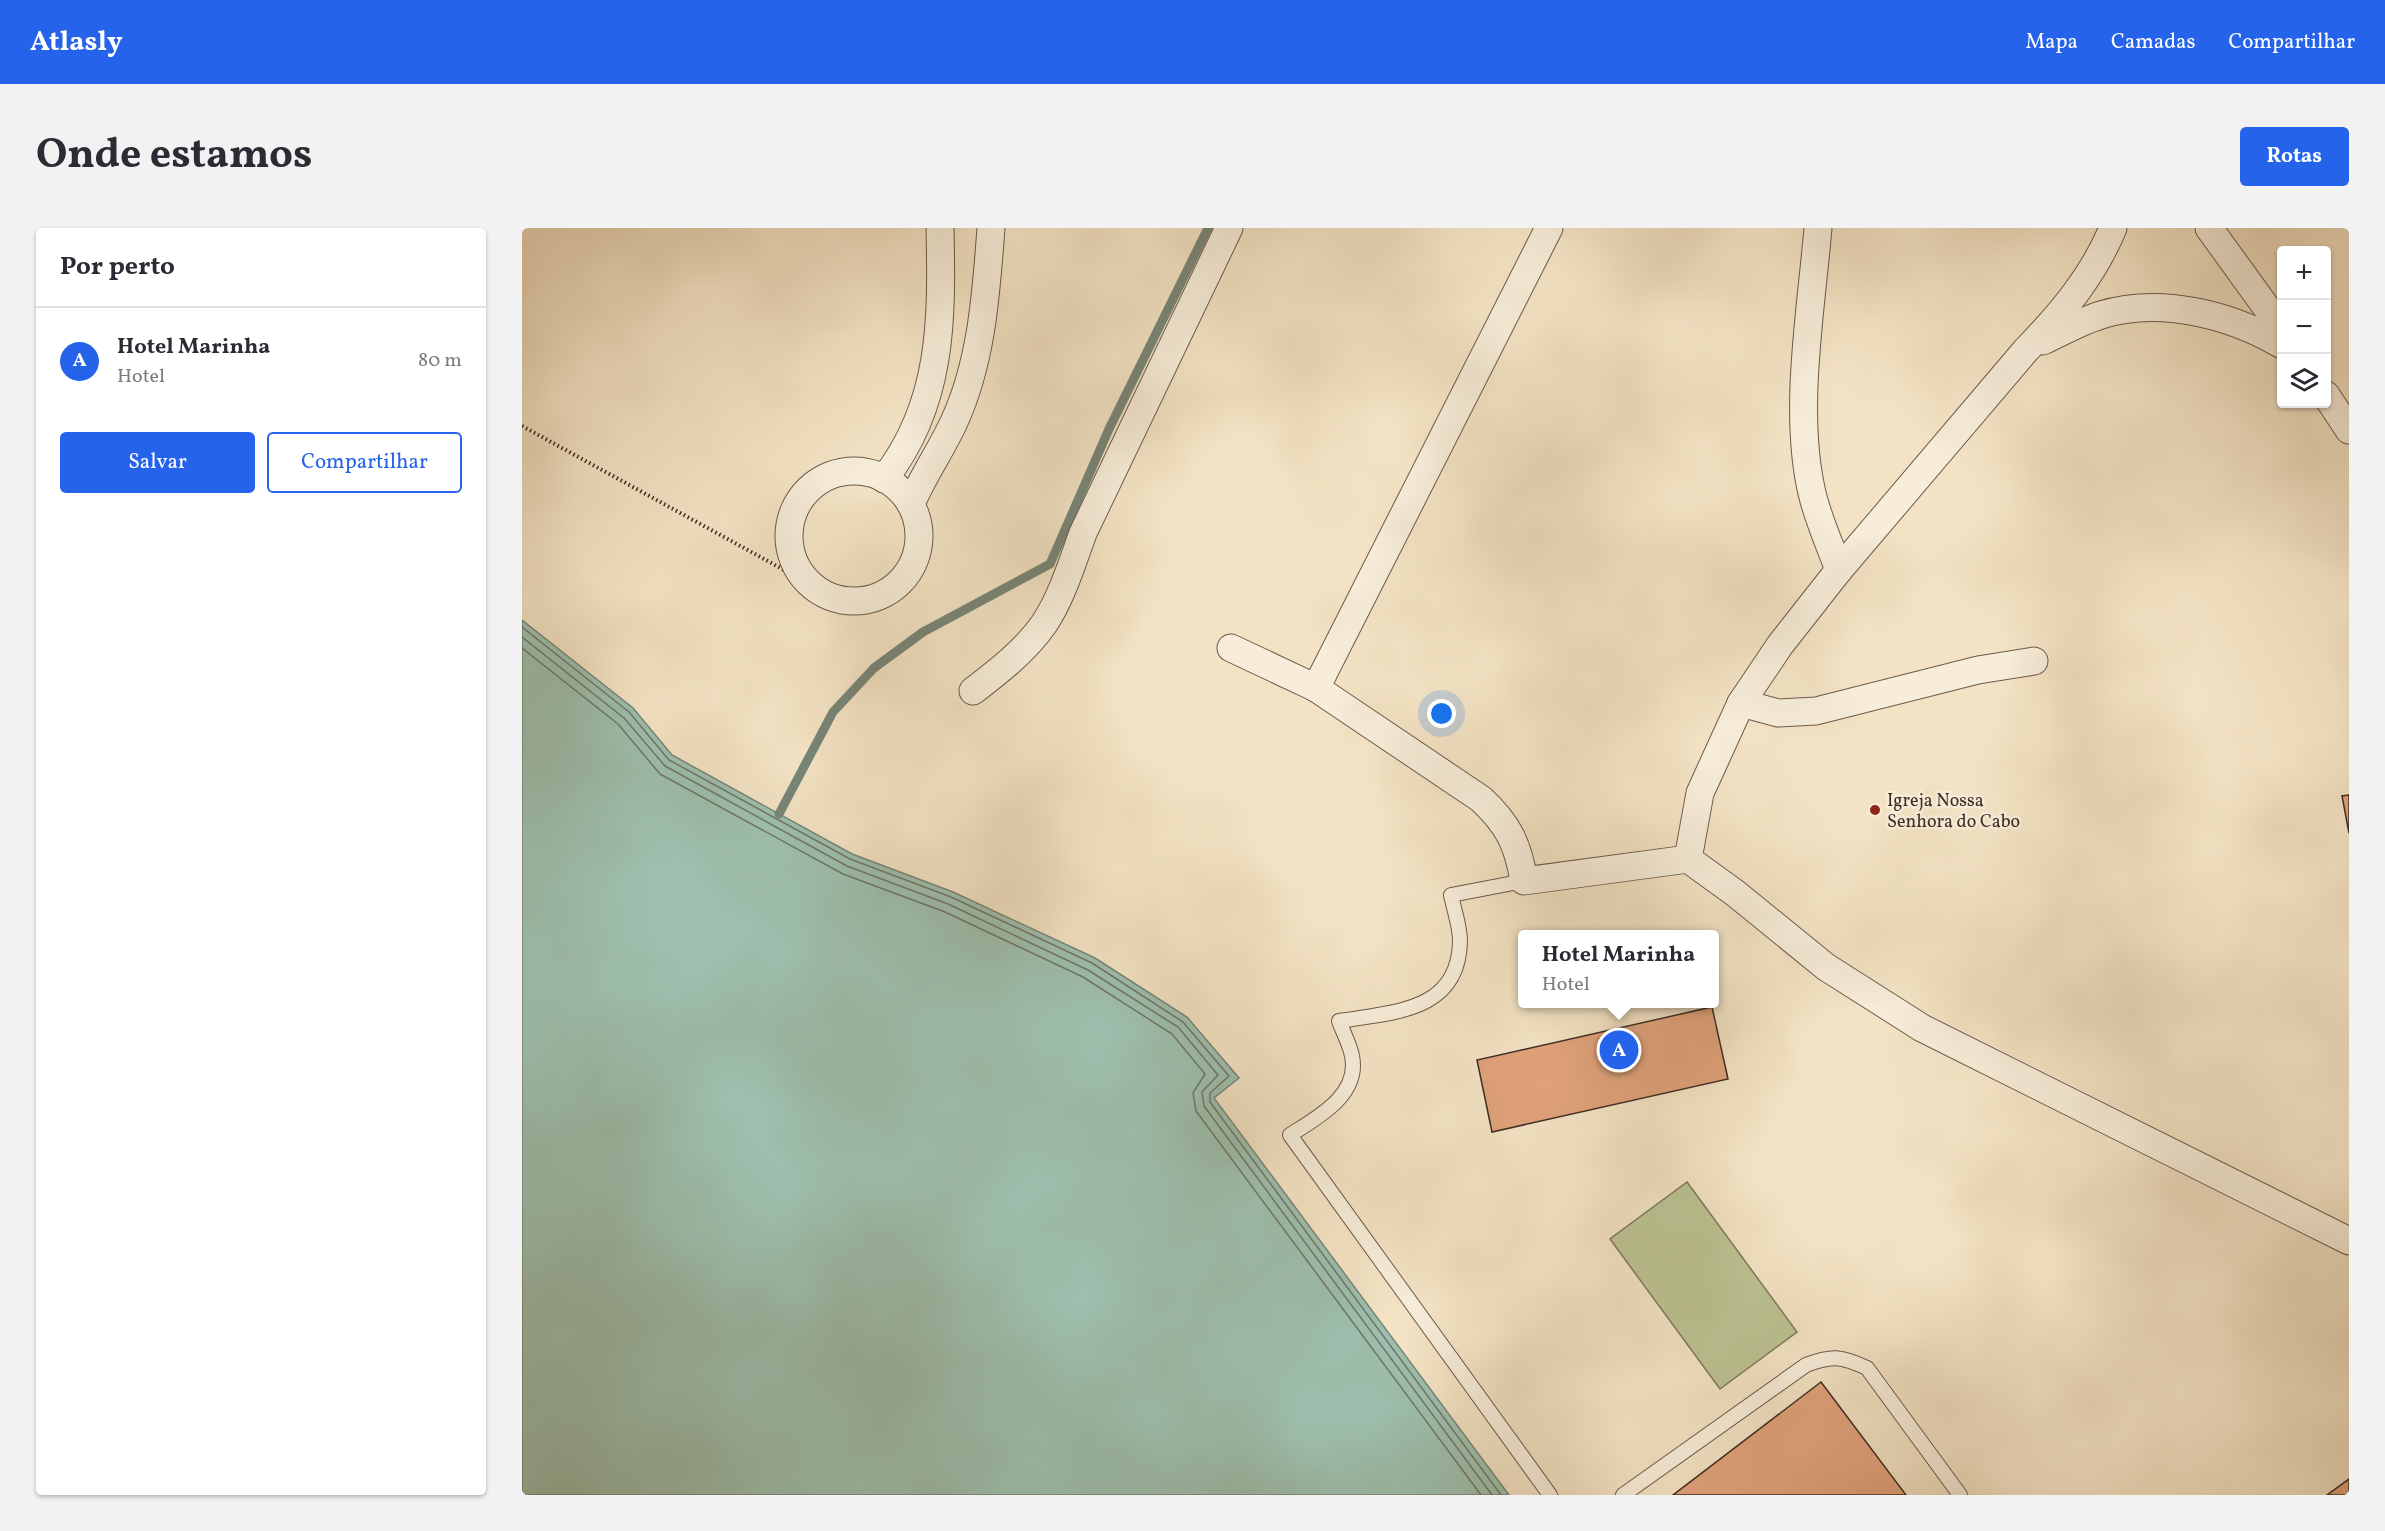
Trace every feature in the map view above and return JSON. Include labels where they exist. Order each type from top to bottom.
[{"type":"street","points":[[884,479],[914,434],[933,377],[939,329],[940,228]]},
{"type":"street","points":[[910,504],[954,422],[979,344],[987,293],[991,228]]},
{"type":"street","points":[[973,691],[1013,661],[1044,623],[1066,579],[1083,533],[1230,228]]},
{"type":"street","points":[[1316,688],[1549,228]]},
{"type":"street","points":[[1818,228],[1804,402],[1805,455],[1812,494],[1839,570]]},
{"type":"street","points":[[1688,860],[1700,793],[1741,703],[1780,645],[1839,570],[2079,291],[2105,248],[2113,228]]},
{"type":"street","points":[[2209,228],[2277,322]]},
{"type":"street","points":[[2026,350],[2101,315],[2138,308],[2174,309],[2214,316],[2244,326],[2277,342]]},
{"type":"street","points":[[2331,403],[2349,430]]},
{"type":"street","points":[[855,471],[884,479],[896,486],[910,504],[918,522],[919,543],[913,564],[901,581],[884,594],[864,601],[843,601],[823,594],[806,582],[794,564],[789,542],[790,520],[799,500],[814,484],[834,474],[855,471]]},
{"type":"street","points":[[1231,648],[1316,688],[1481,799],[1499,818],[1514,840],[1520,853],[1524,881],[1688,860],[1735,893],[1826,967],[1922,1028],[2349,1241]]},
{"type":"street","points":[[1741,703],[1778,713],[1816,711],[1978,670],[2034,661]]},
{"type":"lane","points":[[1524,881],[1451,895],[1460,939],[1457,965],[1447,988],[1422,1005],[1339,1022],[1353,1057],[1351,1082],[1329,1111],[1290,1135],[1550,1495]]},
{"type":"lane","points":[[1623,1495],[1806,1365],[1827,1357],[1847,1358],[1867,1368],[1959,1495]]},
{"type":"path","points":[[522,426],[806,582]]},
{"type":"shaded area","points":[[1687,1182],[1797,1332],[1720,1389],[1610,1239]]},
{"type":"water","points":[[522,620],[633,708],[672,755],[852,854],[953,892],[1095,958],[1187,1017],[1239,1078],[1214,1098],[1509,1495],[522,1495]]},
{"type":"building","points":[[2349,795],[2349,833],[2342,796]]},
{"type":"building","points":[[1712,1008],[1728,1079],[1492,1132],[1477,1060]]},
{"type":"building","points":[[1821,1382],[1906,1495],[1673,1495]]},
{"type":"building","points":[[2349,1479],[2349,1495],[2327,1495]]},
{"type":"waterway","points":[[779,814],[833,712],[874,668],[923,632],[1050,564],[1109,429],[1208,228]]},
{"type":"place","name":"Igreja Nossa Senhora do Cabo","points":[[1875,810]]},
{"type":"place","name":"Hotel Marinha","points":[[1619,1050]]}]
